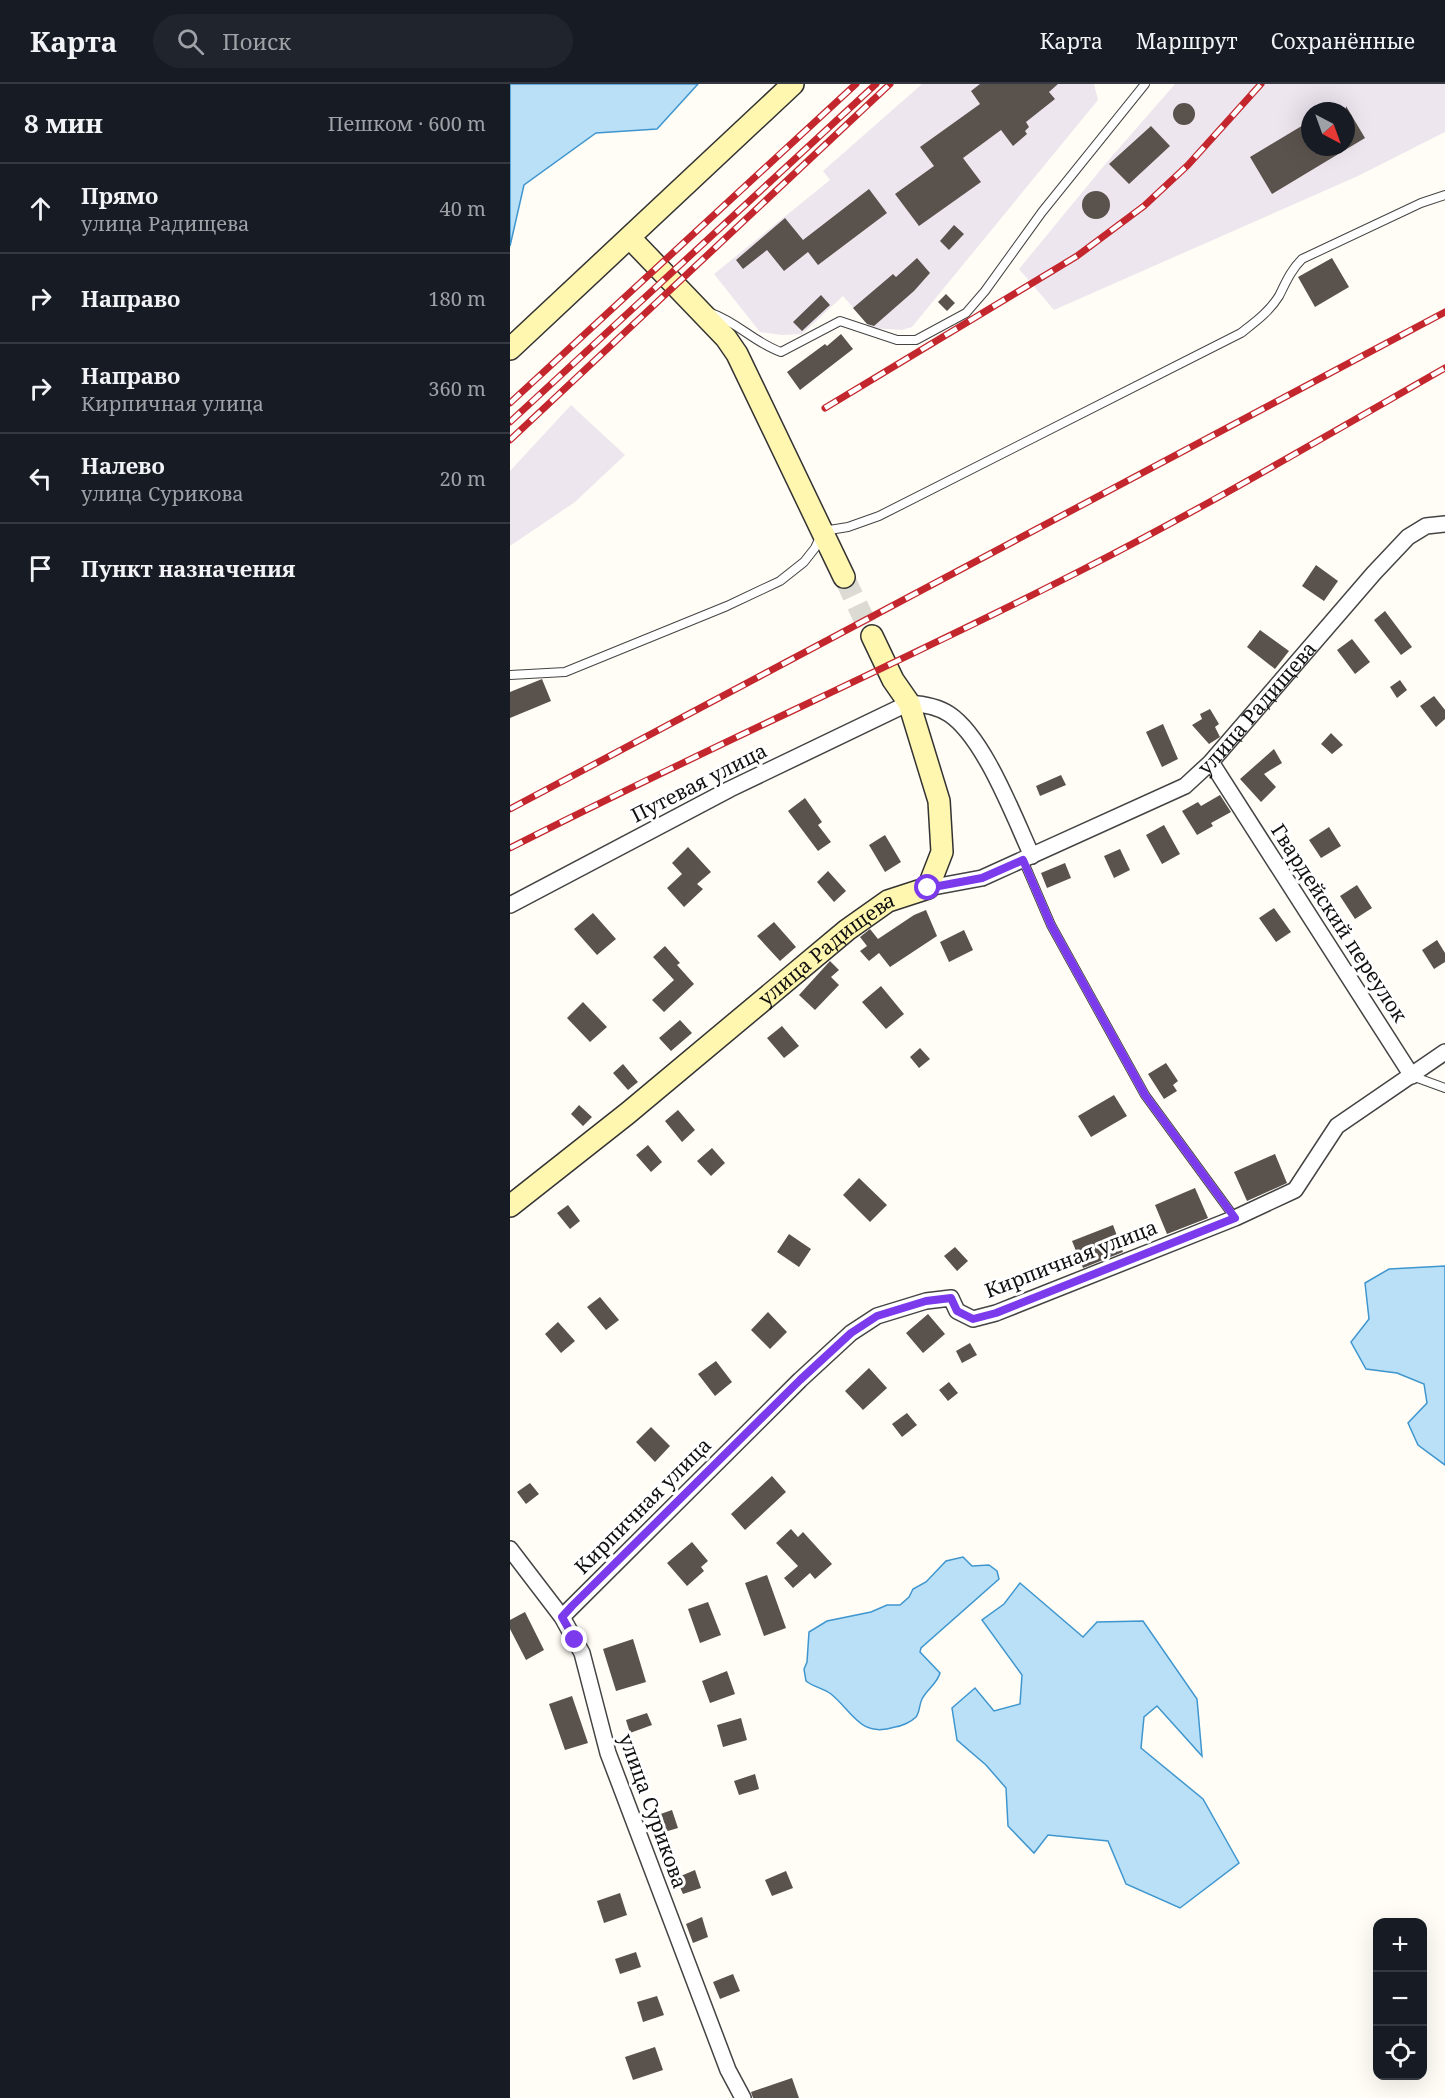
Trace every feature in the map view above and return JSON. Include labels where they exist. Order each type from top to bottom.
[{"type":"street","points":[[510,349],[793,84]]},
{"type":"street","points":[[630,238],[726,338],[737,354],[844,577]]},
{"type":"street","name":"улица Радищева","points":[[510,1206],[628,1113],[847,930],[888,901],[928,888],[982,878],[1185,786],[1211,762],[1374,573],[1408,537],[1426,526],[1445,524]]},
{"type":"street","points":[[873,636],[893,680],[909,703],[939,801],[942,852],[928,888]]},
{"type":"street","points":[[909,703],[928,704],[949,713],[969,731],[985,756],[1028,858]]},
{"type":"street","name":"Путевая улица","points":[[510,905],[730,789],[909,703]]},
{"type":"street","name":"Гвардейский переулок","points":[[1211,762],[1412,1076]]},
{"type":"street","name":"Кирпичная улица","points":[[562,1617],[800,1380],[851,1333],[877,1316],[943,1298],[951,1298],[957,1311],[973,1319],[996,1313],[1235,1218],[1295,1190],[1337,1126],[1445,1052]]},
{"type":"street","name":"улица Сурикова","points":[[510,1549],[562,1617],[582,1653],[608,1754],[728,2070],[743,2098]]},
{"type":"lane","points":[[699,309],[725,318],[765,346],[781,352],[840,321],[897,340],[916,340],[966,313],[985,291],[1042,212],[1145,84]]},
{"type":"lane","points":[[510,675],[565,672],[727,606],[780,581],[804,561],[815,548],[823,531],[848,527],[879,516],[1241,333],[1261,318],[1277,298],[1293,268],[1302,259],[1421,203],[1445,195]]},
{"type":"lane","points":[[1028,858],[1051,925],[1145,1095],[1235,1218]]},
{"type":"lane","points":[[1412,1076],[1445,1088]]},
{"type":"shaded area","points":[[922,84],[1094,84],[1098,100],[912,327],[902,330],[871,328],[843,296],[802,334],[782,335],[760,332],[714,274],[830,180],[823,171]]},
{"type":"shaded area","points":[[1175,84],[1445,84],[1445,132],[1358,176],[1054,310],[1019,269]]},
{"type":"shaded area","points":[[571,405],[625,455],[575,502],[510,546],[510,471]]},
{"type":"water","points":[[510,84],[698,84],[657,129],[596,133],[524,185],[510,246]]},
{"type":"water","points":[[1445,1266],[1445,1465],[1418,1445],[1408,1423],[1427,1403],[1424,1384],[1397,1373],[1366,1369],[1351,1342],[1369,1319],[1365,1283],[1389,1269]]},
{"type":"water","points":[[963,1557],[972,1566],[989,1565],[997,1571],[999,1579],[921,1648],[920,1652],[940,1673],[922,1699],[914,1719],[901,1726],[883,1730],[873,1729],[858,1722],[831,1694],[806,1681],[804,1669],[807,1662],[809,1632],[827,1621],[871,1612],[887,1605],[900,1605],[909,1597],[913,1589],[926,1582],[946,1561]]},
{"type":"water","points":[[1020,1583],[1083,1637],[1097,1622],[1143,1621],[1197,1699],[1202,1756],[1157,1706],[1144,1717],[1141,1748],[1203,1799],[1239,1863],[1180,1908],[1126,1884],[1108,1841],[1048,1835],[1034,1853],[1008,1826],[1006,1788],[986,1765],[957,1740],[952,1708],[975,1688],[994,1711],[1020,1704],[1022,1675],[982,1620],[1004,1604]]},
{"type":"building","points":[[980,84],[1058,84],[1049,92],[1055,99],[1026,122],[1029,127],[1025,131],[1027,134],[1013,146],[1001,130],[963,158],[981,182],[919,226],[895,194],[934,166],[920,147],[980,104],[971,91]]},
{"type":"building","points":[[1184,103],[1192,106],[1195,114],[1192,122],[1184,125],[1176,122],[1173,114],[1176,106]]},
{"type":"building","points":[[1355,121],[1365,138],[1355,144]]},
{"type":"building","points":[[1151,126],[1170,146],[1129,184],[1109,164]]},
{"type":"building","points":[[1301,126],[1301,156],[1335,156],[1272,194],[1250,157]]},
{"type":"building","points":[[869,189],[887,213],[818,265],[808,252],[784,271],[767,250],[743,269],[736,260],[785,218],[803,240]]},
{"type":"building","points":[[1096,191],[1106,195],[1110,205],[1106,215],[1096,219],[1086,215],[1082,205],[1086,195]]},
{"type":"building","points":[[954,225],[964,234],[949,250],[940,241]]},
{"type":"building","points":[[917,258],[930,273],[914,291],[874,326],[867,324],[853,308],[893,274],[896,277]]},
{"type":"building","points":[[1332,258],[1349,287],[1315,307],[1298,277]]},
{"type":"building","points":[[946,294],[955,303],[947,311],[938,302]]},
{"type":"building","points":[[821,295],[830,305],[802,331],[793,322]]},
{"type":"building","points":[[841,334],[853,349],[800,390],[787,372]]},
{"type":"building","points":[[1316,565],[1338,581],[1324,601],[1302,586]]},
{"type":"building","points":[[1385,611],[1412,647],[1401,655],[1374,620]]},
{"type":"building","points":[[1260,630],[1289,651],[1275,669],[1247,647]]},
{"type":"building","points":[[1352,639],[1370,662],[1355,674],[1337,650]]},
{"type":"building","points":[[542,679],[551,701],[510,718],[510,692]]},
{"type":"building","points":[[1400,680],[1407,690],[1397,698],[1390,687]]},
{"type":"building","points":[[1434,696],[1445,710],[1445,719],[1436,727],[1420,706]]},
{"type":"building","points":[[1210,709],[1219,724],[1215,727],[1220,737],[1209,744],[1192,725],[1202,719],[1200,714]]},
{"type":"building","points":[[1163,724],[1178,759],[1162,767],[1146,732]]},
{"type":"building","points":[[1331,733],[1343,745],[1332,754],[1321,744]]},
{"type":"building","points":[[1274,749],[1282,763],[1264,774],[1276,787],[1261,802],[1240,779]]},
{"type":"building","points":[[1061,775],[1066,785],[1040,796],[1036,786]]},
{"type":"building","points":[[1220,795],[1231,812],[1211,823],[1213,826],[1197,835],[1182,811],[1198,802],[1201,806]]},
{"type":"building","points":[[805,798],[822,822],[818,825],[831,842],[818,851],[788,811]]},
{"type":"building","points":[[1164,825],[1180,854],[1162,864],[1146,835]]},
{"type":"building","points":[[1329,827],[1341,846],[1321,858],[1309,840]]},
{"type":"building","points":[[885,835],[901,862],[885,872],[869,845]]},
{"type":"building","points":[[688,847],[711,872],[697,884],[703,889],[684,907],[667,888],[682,874],[672,863]]},
{"type":"building","points":[[1120,849],[1130,870],[1114,878],[1104,856]]},
{"type":"building","points":[[1065,863],[1071,878],[1047,888],[1041,873]]},
{"type":"building","points":[[828,871],[846,891],[834,902],[817,882]]},
{"type":"building","points":[[1357,885],[1372,908],[1355,919],[1340,896]]},
{"type":"building","points":[[1274,908],[1291,932],[1276,942],[1259,918]]},
{"type":"building","points":[[926,910],[937,936],[890,967],[879,953],[869,961],[860,951],[867,946],[860,937],[870,929],[878,939],[914,915]]},
{"type":"building","points":[[593,913],[616,939],[597,955],[574,929]]},
{"type":"building","points":[[774,922],[796,947],[780,961],[757,936]]},
{"type":"building","points":[[964,930],[973,950],[949,962],[940,942]]},
{"type":"building","points":[[1437,940],[1445,953],[1445,962],[1434,969],[1422,950]]},
{"type":"building","points":[[665,946],[680,963],[677,965],[694,984],[664,1012],[652,1000],[674,980],[653,957]]},
{"type":"building","points":[[830,961],[839,970],[831,977],[839,985],[815,1010],[799,995]]},
{"type":"building","points":[[881,986],[904,1014],[886,1029],[862,1002]]},
{"type":"building","points":[[583,1002],[607,1027],[590,1042],[567,1018]]},
{"type":"building","points":[[680,1020],[692,1033],[671,1051],[659,1038]]},
{"type":"building","points":[[782,1026],[799,1046],[784,1058],[767,1038]]},
{"type":"building","points":[[920,1048],[930,1059],[919,1068],[910,1057]]},
{"type":"building","points":[[1166,1063],[1178,1081],[1173,1085],[1177,1091],[1164,1099],[1148,1074]]},
{"type":"building","points":[[623,1064],[638,1082],[628,1090],[613,1073]]},
{"type":"building","points":[[1114,1095],[1127,1116],[1091,1137],[1078,1116]]},
{"type":"building","points":[[579,1105],[592,1117],[583,1126],[571,1114]]},
{"type":"building","points":[[678,1110],[695,1130],[682,1142],[665,1121]]},
{"type":"building","points":[[648,1145],[662,1162],[651,1172],[636,1155]]},
{"type":"building","points":[[712,1148],[725,1163],[711,1176],[697,1161]]},
{"type":"building","points":[[1275,1154],[1287,1183],[1247,1201],[1234,1172]]},
{"type":"building","points":[[859,1178],[887,1205],[870,1222],[843,1195]]},
{"type":"building","points":[[1195,1188],[1208,1218],[1167,1234],[1155,1205]]},
{"type":"building","points":[[568,1205],[580,1221],[570,1229],[557,1213]]},
{"type":"building","points":[[1113,1225],[1123,1252],[1083,1268],[1072,1241]]},
{"type":"building","points":[[789,1234],[811,1249],[799,1267],[777,1252]]},
{"type":"building","points":[[955,1247],[968,1261],[957,1271],[944,1256]]},
{"type":"building","points":[[600,1297],[619,1320],[606,1330],[587,1307]]},
{"type":"building","points":[[768,1312],[787,1332],[770,1349],[751,1330]]},
{"type":"building","points":[[928,1314],[945,1334],[923,1353],[906,1333]]},
{"type":"building","points":[[558,1322],[575,1341],[561,1353],[545,1334]]},
{"type":"building","points":[[970,1343],[977,1355],[962,1363],[956,1351]]},
{"type":"building","points":[[716,1361],[732,1382],[715,1396],[698,1374]]},
{"type":"building","points":[[869,1368],[887,1388],[863,1410],[845,1391]]},
{"type":"building","points":[[949,1382],[958,1393],[948,1401],[939,1390]]},
{"type":"building","points":[[907,1413],[917,1425],[902,1437],[892,1424]]},
{"type":"building","points":[[651,1427],[670,1446],[655,1462],[636,1442]]},
{"type":"building","points":[[772,1476],[786,1492],[745,1530],[731,1514]]},
{"type":"building","points":[[530,1483],[539,1494],[526,1504],[517,1492]]},
{"type":"building","points":[[791,1529],[798,1537],[803,1532],[832,1564],[815,1579],[810,1573],[793,1588],[784,1578],[798,1566],[776,1543]]},
{"type":"building","points":[[692,1542],[708,1561],[701,1567],[704,1571],[687,1586],[667,1563]]},
{"type":"building","points":[[767,1575],[786,1628],[764,1636],[745,1583]]},
{"type":"building","points":[[708,1602],[721,1635],[700,1643],[688,1609]]},
{"type":"building","points":[[525,1612],[544,1650],[526,1660],[510,1629],[510,1620]]},
{"type":"building","points":[[633,1639],[646,1682],[616,1691],[603,1649]]},
{"type":"building","points":[[727,1671],[735,1694],[710,1703],[702,1681]]},
{"type":"building","points":[[572,1696],[588,1743],[565,1750],[549,1704]]},
{"type":"building","points":[[647,1713],[652,1725],[630,1733],[626,1720]]},
{"type":"building","points":[[741,1718],[747,1740],[723,1747],[717,1725]]},
{"type":"building","points":[[755,1774],[759,1789],[739,1795],[734,1781]]},
{"type":"building","points":[[672,1810],[678,1828],[658,1834],[652,1817]]},
{"type":"building","points":[[695,1870],[701,1888],[683,1894],[676,1878]]},
{"type":"building","points":[[786,1871],[793,1888],[772,1896],[765,1880]]},
{"type":"building","points":[[620,1893],[627,1915],[604,1923],[597,1901]]},
{"type":"building","points":[[702,1917],[708,1937],[693,1943],[686,1924]]},
{"type":"building","points":[[636,1952],[641,1967],[620,1974],[615,1959]]},
{"type":"building","points":[[733,1974],[740,1991],[720,1999],[713,1982]]},
{"type":"building","points":[[657,1996],[664,2015],[643,2022],[637,2002]]},
{"type":"building","points":[[655,2047],[663,2070],[633,2080],[625,2057]]},
{"type":"building","points":[[792,2078],[799,2098],[753,2098],[751,2092]]},
{"type":"tunnel","points":[[844,577],[872,636]]},
{"type":"railway","points":[[510,403],[856,84]]},
{"type":"railway","points":[[510,422],[876,84]]},
{"type":"railway","points":[[510,440],[890,84]]},
{"type":"railway","points":[[825,408],[1077,256],[1144,206],[1188,165],[1261,84]]},
{"type":"railway","points":[[510,809],[1445,312]]},
{"type":"railway","points":[[510,848],[1080,571],[1218,497],[1445,368]]},
{"type":"route","points":[[575,1640],[562,1617],[572,1606],[800,1380],[851,1333],[877,1316],[943,1298],[951,1298],[957,1311],[973,1319],[996,1313],[1235,1218],[1145,1095],[1051,925],[1023,860],[982,878],[928,888]]}]
